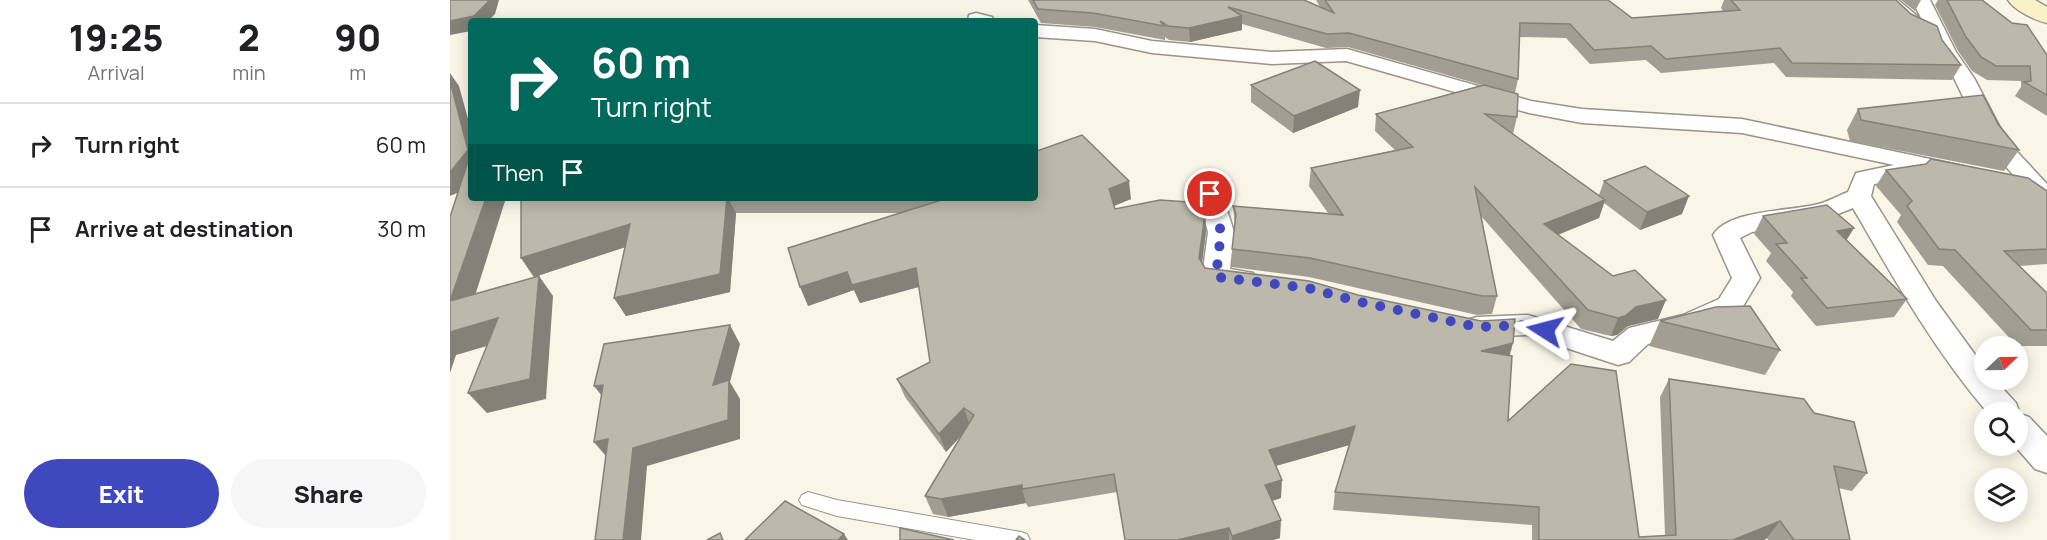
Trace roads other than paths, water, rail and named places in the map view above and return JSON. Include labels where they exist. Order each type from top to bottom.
[{"type":"main road","points":[[2019,0],[2047,16]]},
{"type":"street","points":[[1888,0],[1912,22],[1939,35]]},
{"type":"street","points":[[1921,0],[1946,52],[1964,78],[1997,144],[2042,192]]},
{"type":"street","points":[[1038,31],[1095,35],[1152,47],[1272,58],[1347,55],[1529,107],[1582,116],[1742,126],[1970,174]]},
{"type":"street","points":[[1905,162],[1908,172],[1864,178],[1859,196],[1925,308],[1982,387],[1996,402]]},
{"type":"street","points":[[2003,180],[2042,192]]},
{"type":"street","points":[[1210,194],[1221,232],[1216,277],[1274,284]]},
{"type":"street","points":[[1454,322],[1477,327],[1528,325],[1618,354],[1639,335],[1690,324],[1729,306],[1746,278],[1726,235],[1745,225],[1828,210],[1859,196]]},
{"type":"street","points":[[2028,437],[2047,459]]},
{"type":"lane","points":[[2019,0],[2033,0]]},
{"type":"lane","points":[[808,500],[837,508],[1021,540]]}]
